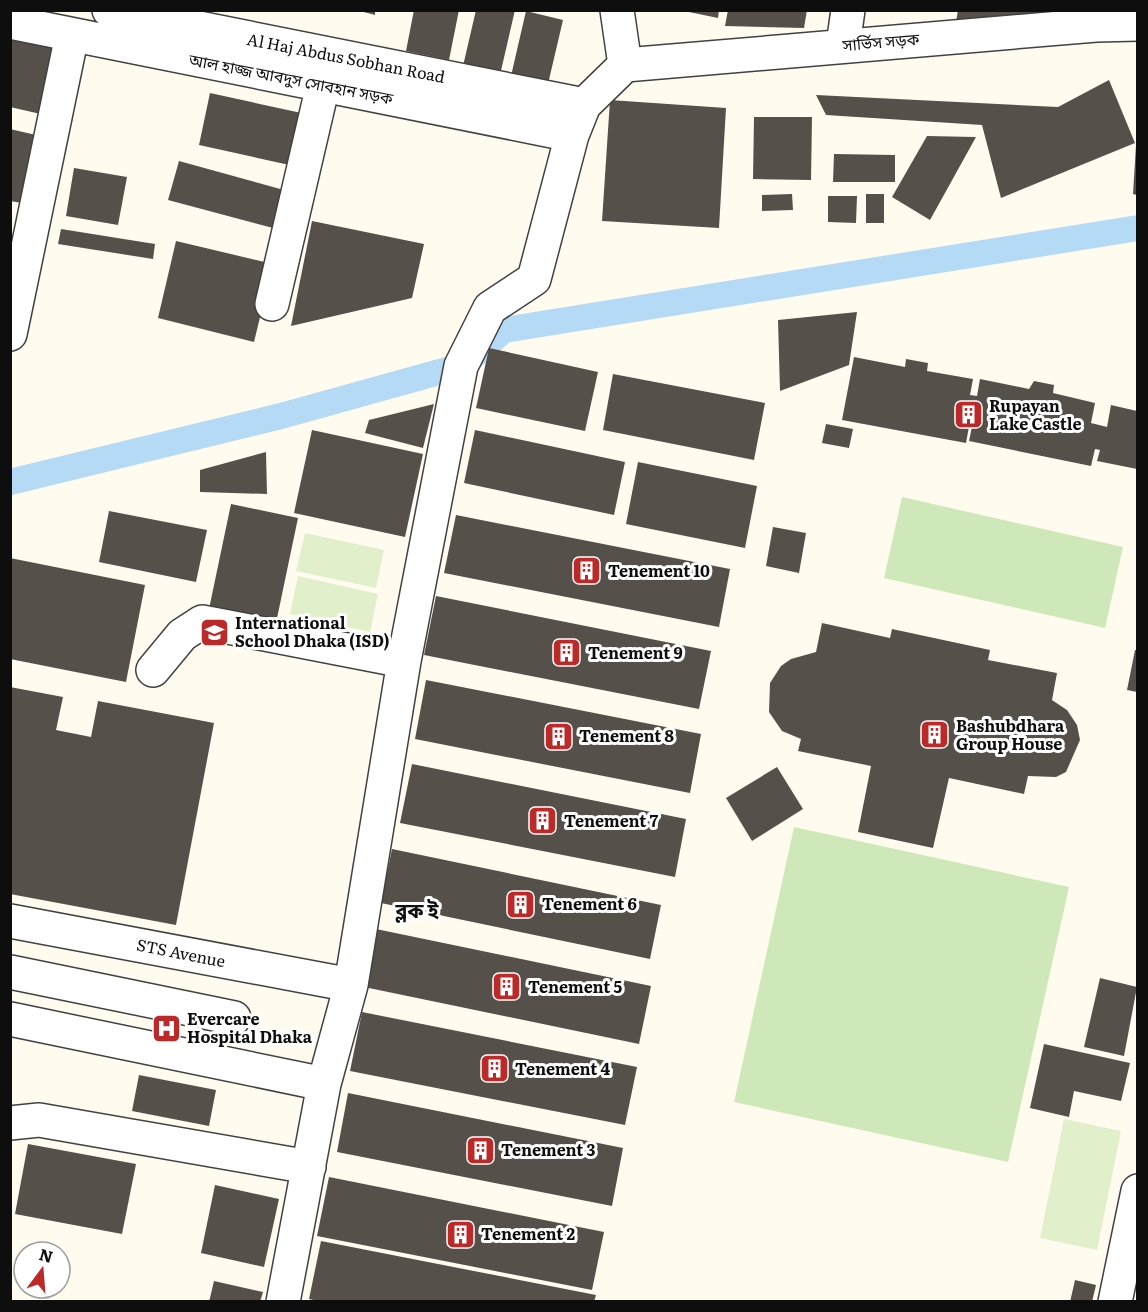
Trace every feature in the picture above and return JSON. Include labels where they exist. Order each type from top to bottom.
[{"type":"street","name":"Al Haj Abdus Sobhan Road","points":[[109,10],[584,105]]},
{"type":"street","points":[[283,1302],[324,1084],[351,985],[404,661],[461,366],[490,308],[534,279],[572,135],[584,105],[625,65],[617,10]]},
{"type":"street","points":[[843,45],[848,10]]},
{"type":"street","name":"সার্ভিস সড়ক","points":[[625,65],[1096,18],[1137,24]]},
{"type":"street","name":"আল হাজ্জ আবদুস সোবহান সড়ক","points":[[10,22],[572,135]]},
{"type":"street","points":[[10,334],[72,34]]},
{"type":"street","points":[[272,304],[323,85]]},
{"type":"street","points":[[153,670],[182,635],[202,622],[404,661]]},
{"type":"street","name":"STS Avenue","points":[[10,921],[351,985]]},
{"type":"street","points":[[10,972],[234,1018]]},
{"type":"street","points":[[10,1019],[324,1084]]},
{"type":"street","points":[[10,1123],[39,1120],[309,1167]]},
{"type":"street","points":[[1115,1302],[1137,1191]]},
{"type":"green space","points":[[902,497],[1123,547],[1105,628],[884,578]]},
{"type":"green space","points":[[305,533],[384,550],[376,588],[296,571]]},
{"type":"green space","points":[[298,576],[378,594],[370,632],[290,614]]},
{"type":"green space","points":[[794,827],[1069,887],[1008,1162],[734,1102]]},
{"type":"green space","points":[[1064,1119],[1121,1131],[1097,1250],[1040,1238]]},
{"type":"building","points":[[356,10],[375,10],[375,15]]},
{"type":"building","points":[[414,10],[459,10],[449,60],[406,51]]},
{"type":"building","points":[[476,10],[515,10],[500,75],[463,66]]},
{"type":"building","points":[[679,10],[719,10],[718,18]]},
{"type":"building","points":[[728,10],[807,10],[804,28],[725,26]]},
{"type":"building","points":[[958,10],[1044,10],[1043,19],[956,22]]},
{"type":"building","points":[[526,11],[563,20],[548,84],[511,76]]},
{"type":"building","points":[[10,35],[60,46],[45,115],[10,107]]},
{"type":"building","points":[[1109,80],[1135,143],[1001,198],[982,125],[826,115],[816,95],[1058,107]]},
{"type":"building","points":[[210,93],[306,114],[294,166],[199,145]]},
{"type":"building","points":[[610,100],[726,108],[719,228],[602,221]]},
{"type":"building","points":[[754,117],[812,117],[811,180],[753,179]]},
{"type":"building","points":[[10,129],[36,135],[22,203],[10,201]]},
{"type":"building","points":[[927,136],[976,137],[930,220],[892,197]]},
{"type":"building","points":[[1137,145],[1137,195],[1133,194]]},
{"type":"building","points":[[834,154],[895,155],[895,182],[833,182]]},
{"type":"building","points":[[179,161],[284,190],[273,228],[168,200]]},
{"type":"building","points":[[74,168],[127,177],[118,225],[66,216]]},
{"type":"building","points":[[792,194],[793,210],[762,211],[762,195]]},
{"type":"building","points":[[866,194],[884,194],[884,223],[866,223]]},
{"type":"building","points":[[828,196],[857,196],[856,223],[828,222]]},
{"type":"building","points":[[312,221],[424,244],[412,298],[291,326]]},
{"type":"building","points":[[61,229],[155,244],[153,259],[58,244]]},
{"type":"building","points":[[176,241],[273,264],[254,342],[158,318]]},
{"type":"building","points":[[857,312],[849,365],[780,391],[778,320]]},
{"type":"building","points":[[489,348],[598,372],[585,431],[476,408]]},
{"type":"building","name":"Rupayan Lake Castle","points":[[854,357],[905,367],[906,359],[928,363],[927,371],[973,379],[970,395],[977,396],[980,379],[1029,389],[1034,381],[1054,385],[1053,393],[1095,403],[1091,423],[1107,427],[1111,405],[1137,411],[1137,469],[1097,461],[1100,450],[1095,449],[1091,466],[969,441],[973,422],[970,421],[966,443],[842,420]]},
{"type":"building","points":[[613,374],[765,403],[754,460],[603,430]]},
{"type":"building","points":[[434,404],[423,448],[365,433],[369,420]]},
{"type":"building","points":[[826,424],[853,429],[849,448],[822,443]]},
{"type":"building","points":[[312,430],[423,454],[405,537],[294,513]]},
{"type":"building","points":[[475,430],[625,462],[614,515],[464,483]]},
{"type":"building","points":[[266,452],[267,494],[200,492],[200,470]]},
{"type":"building","points":[[638,462],[757,486],[745,548],[626,524]]},
{"type":"building","points":[[231,504],[298,518],[276,623],[209,609]]},
{"type":"building","points":[[109,511],[207,530],[196,582],[99,562]]},
{"type":"building","name":"Tenement 10","points":[[456,515],[730,569],[719,627],[444,573]]},
{"type":"building","points":[[773,527],[806,533],[799,573],[766,566]]},
{"type":"building","points":[[10,558],[145,585],[126,682],[10,659]]},
{"type":"building","name":"Tenement 9","points":[[436,596],[711,651],[699,709],[424,655]]},
{"type":"building","name":"Bashubdhara Group House","points":[[822,623],[890,638],[892,629],[990,650],[988,660],[1057,673],[1052,700],[1067,710],[1077,725],[1080,740],[1066,772],[1056,777],[1028,776],[1024,794],[949,778],[933,848],[858,832],[871,766],[798,751],[801,739],[782,731],[769,712],[770,683],[781,666],[791,659],[816,652]]},
{"type":"building","points":[[1135,650],[1137,650],[1137,692],[1127,690]]},
{"type":"building","name":"Tenement 8","points":[[426,680],[701,734],[690,793],[415,739]]},
{"type":"building","points":[[10,687],[63,697],[56,730],[91,737],[98,701],[214,723],[176,925],[10,894]]},
{"type":"building","name":"Tenement 7","points":[[412,764],[686,819],[675,877],[400,823]]},
{"type":"building","points":[[777,767],[803,809],[752,841],[726,798]]},
{"type":"building","name":"Tenement 6","points":[[392,849],[661,905],[650,959],[381,903]]},
{"type":"building","name":"Tenement 5","points":[[376,929],[651,986],[639,1044],[364,987]]},
{"type":"building","points":[[1100,978],[1137,987],[1124,1056],[1084,1047]]},
{"type":"building","name":"Tenement 4","points":[[362,1012],[637,1067],[625,1125],[350,1071]]},
{"type":"building","points":[[1044,1044],[1130,1063],[1121,1101],[1074,1091],[1069,1117],[1030,1108]]},
{"type":"building","points":[[139,1075],[216,1090],[209,1126],[132,1111]]},
{"type":"building","name":"Tenement 3","points":[[348,1093],[623,1148],[612,1206],[337,1152]]},
{"type":"building","points":[[28,1144],[136,1164],[122,1234],[15,1214]]},
{"type":"building","name":"Tenement 2","points":[[329,1177],[604,1232],[592,1290],[317,1236]]},
{"type":"building","points":[[215,1185],[279,1199],[264,1267],[201,1253]]},
{"type":"building","points":[[321,1241],[596,1295],[594,1302],[322,1302],[309,1299]]},
{"type":"building","points":[[1075,1280],[1096,1285],[1092,1302],[1070,1302]]},
{"type":"building","points":[[214,1281],[263,1292],[260,1302],[209,1302]]},
{"type":"waterway","points":[[10,482],[281,416],[461,366],[504,330],[1138,228]]},
{"type":"place","name":"Rupayan Lake Castle","points":[[968,415]]},
{"type":"place","name":"Tenement 10","points":[[587,571]]},
{"type":"place","name":"International School Dhaka (ISD)","points":[[214,632]]},
{"type":"place","name":"Tenement 9","points":[[567,653]]},
{"type":"place","name":"Bashubdhara Group House","points":[[935,735]]},
{"type":"place","name":"Tenement 8","points":[[558,736]]},
{"type":"place","name":"Tenement 7","points":[[543,821]]},
{"type":"place","name":"Tenement 6","points":[[521,904]]},
{"type":"place","name":"Tenement 5","points":[[507,987]]},
{"type":"place","name":"Evercare Hospital Dhaka","points":[[166,1028]]},
{"type":"place","name":"Tenement 4","points":[[494,1069]]},
{"type":"place","name":"Tenement 3","points":[[480,1150]]},
{"type":"place","name":"Tenement 2","points":[[460,1234]]},
{"type":"district","name":"ব্লক ই","points":[[417,911]]}]
